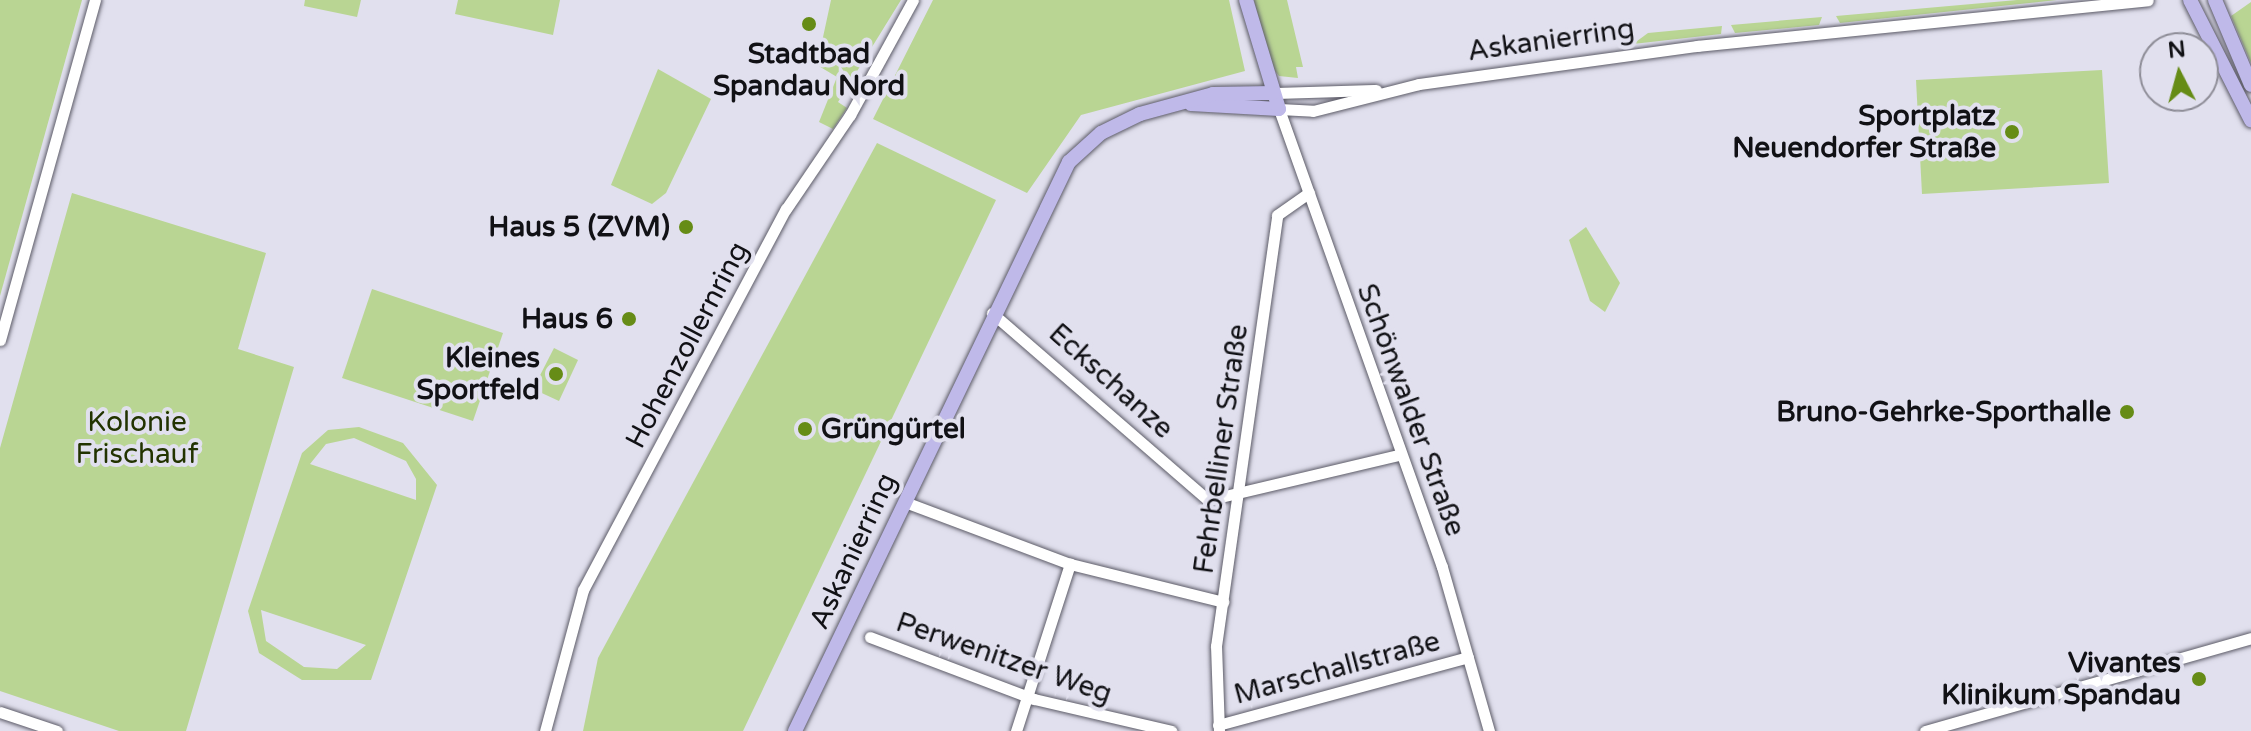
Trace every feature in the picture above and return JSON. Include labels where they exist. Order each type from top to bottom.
[{"type":"main road","points":[[1246,0],[1279,109]]},
{"type":"main road","points":[[2190,0],[2251,120]]},
{"type":"main road","points":[[2215,0],[2251,85]]},
{"type":"main road","name":"Askanierring","points":[[795,731],[992,313],[1069,162],[1109,127],[1179,104],[1231,92],[1273,93]]},
{"type":"main road","name":"Askanierring","points":[[1179,104],[1279,109]]},
{"type":"street","points":[[0,340],[95,0]]},
{"type":"street","name":"Hohenzollernring","points":[[545,731],[583,590],[786,209],[850,115],[913,0]]},
{"type":"street","name":"Askanierring","points":[[1273,93],[1390,89],[1697,46],[2148,0]]},
{"type":"street","name":"Askanierring","points":[[1279,109],[1313,111],[1390,89]]},
{"type":"street","name":"Schönwalder Straße","points":[[1279,109],[1468,657],[1489,731]]},
{"type":"street","name":"Fehrbelliner Straße","points":[[1218,728],[1223,602],[1277,215],[1309,193]]},
{"type":"street","name":"Eckschanze","points":[[992,313],[1208,500],[1239,493]]},
{"type":"street","points":[[1239,493],[1399,455]]},
{"type":"street","points":[[905,502],[1070,564],[1223,602]]},
{"type":"street","points":[[1016,731],[1070,564]]},
{"type":"street","name":"Perwenitzer Weg","points":[[870,637],[1027,697],[1171,731]]},
{"type":"street","points":[[1925,731],[2251,638]]},
{"type":"street","name":"Marschallstraße","points":[[1218,728],[1468,657]]},
{"type":"street","points":[[0,712],[57,731]]},
{"type":"green space","points":[[0,0],[82,0],[0,296]]},
{"type":"green space","points":[[305,0],[361,0],[357,17],[304,6]]},
{"type":"green space","points":[[458,0],[560,0],[553,35],[455,14]]},
{"type":"green space","points":[[831,0],[901,0],[838,102],[847,108],[833,129],[819,122],[837,77],[817,65]]},
{"type":"green space","points":[[933,0],[1229,0],[1245,71],[1081,115],[1027,193],[873,119]]},
{"type":"green space","points":[[1254,0],[1287,0],[1303,67],[1296,67],[1298,78],[1279,76],[1269,63]]},
{"type":"green space","points":[[2017,0],[2057,0],[1840,23],[1836,16]]},
{"type":"green space","points":[[2251,2],[2251,63],[2231,16]]},
{"type":"green space","points":[[1822,17],[1819,25],[1735,33],[1731,25]]},
{"type":"green space","points":[[1722,26],[1721,34],[1633,44],[1648,33]]},
{"type":"green space","points":[[658,69],[711,99],[666,193],[652,204],[611,185]]},
{"type":"green space","name":"Sportplatz Neuendorfer Straße","points":[[2102,70],[2109,183],[1922,194],[1916,80]]},
{"type":"green space","name":"Grüngürtel","points":[[877,143],[996,200],[743,731],[583,731],[598,658]]},
{"type":"green space","name":"Kolonie Frischauf","points":[[72,193],[266,253],[238,349],[294,367],[186,731],[119,731],[0,691],[0,448]]},
{"type":"green space","points":[[1586,227],[1620,283],[1605,312],[1590,301],[1569,240]]},
{"type":"green space","points":[[372,289],[503,333],[473,421],[342,378]]},
{"type":"green space","name":"Kleines Sportfeld","points":[[554,348],[578,360],[559,401],[533,389]]},
{"type":"green space","points":[[359,427],[403,443],[437,485],[371,680],[302,680],[259,653],[248,611],[302,453],[328,430]],"holes":[[[354,438],[406,461],[416,479],[416,500],[310,464],[326,444]],[[261,610],[366,645],[337,669],[304,667],[266,641]]]},
{"type":"place","name":"Stadtbad Spandau Nord","points":[[809,24]]},
{"type":"place","name":"Sportplatz Neuendorfer Straße","points":[[2012,132]]},
{"type":"place","name":"Haus 5 (ZVM)","points":[[686,227]]},
{"type":"place","name":"Haus 6","points":[[629,319]]},
{"type":"place","name":"Kleines Sportfeld","points":[[556,374]]},
{"type":"place","name":"Bruno-Gehrke-Sporthalle","points":[[2127,412]]},
{"type":"place","name":"Grüngürtel","points":[[805,429]]},
{"type":"place","name":"Vivantes Klinikum Spandau","points":[[2199,679]]}]
